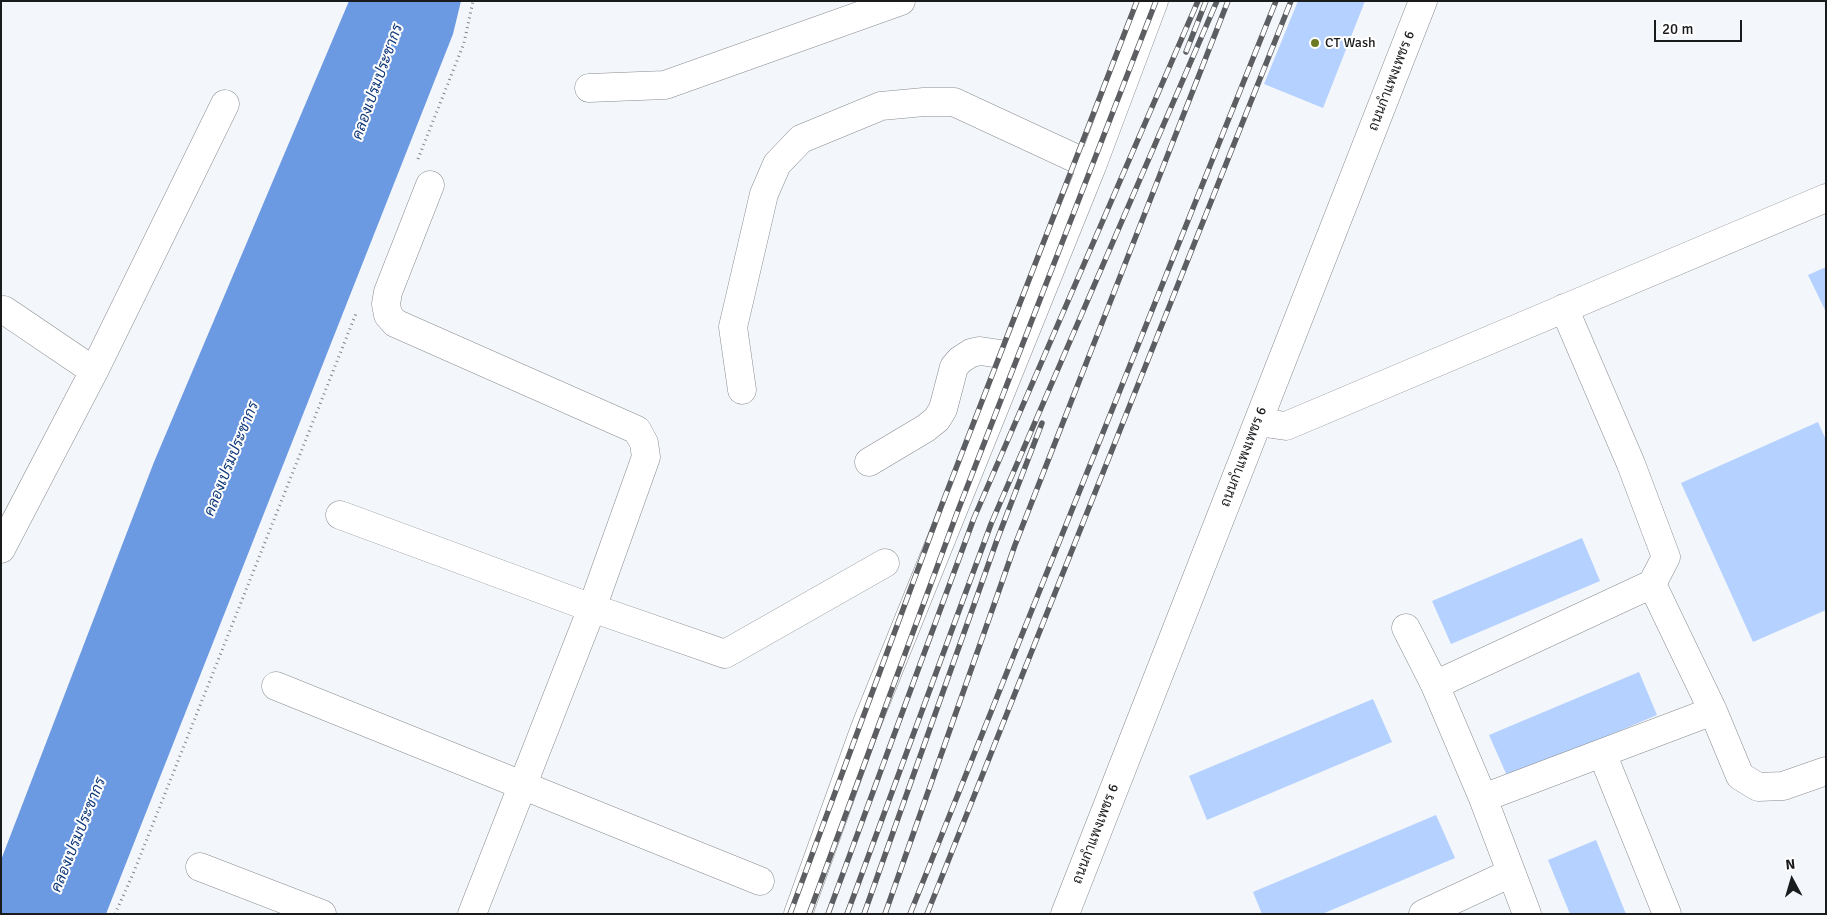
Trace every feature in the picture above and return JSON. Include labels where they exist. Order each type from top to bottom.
[{"type":"street","points":[[589,88],[665,86],[901,1]]},
{"type":"street","points":[[798,914],[865,728],[1092,166],[1154,1]]},
{"type":"street","name":"ถนนกำแพงเพชร 6","points":[[1065,914],[1423,1]]},
{"type":"street","points":[[742,390],[733,327],[764,194],[777,164],[801,139],[881,106],[924,102],[954,102],[1092,166]]},
{"type":"street","points":[[1,549],[11,507],[94,371],[225,104]]},
{"type":"street","points":[[423,174],[388,292],[386,304],[388,315],[395,323],[637,430],[644,442],[646,457],[592,608],[472,914]]},
{"type":"street","points":[[1258,422],[1286,426],[1826,198]]},
{"type":"street","points":[[1435,685],[1652,584],[1666,557],[1625,476],[1564,308]]},
{"type":"street","points":[[4,310],[94,371]]},
{"type":"street","points":[[869,462],[926,428],[937,419],[943,409],[954,367],[960,360],[971,353],[980,351],[1014,356]]},
{"type":"street","points":[[340,515],[592,608],[725,654],[885,563]]},
{"type":"street","points":[[1652,584],[1713,711],[1740,776],[1758,787],[1783,786],[1826,771]]},
{"type":"street","points":[[1406,628],[1435,685],[1483,798],[1526,914]]},
{"type":"street","points":[[276,686],[760,881]]},
{"type":"street","points":[[1483,798],[1713,711]]},
{"type":"street","points":[[1602,753],[1667,914]]},
{"type":"street","points":[[200,867],[322,914]]},
{"type":"street","points":[[1423,914],[1511,873]]},
{"type":"path","points":[[423,174],[464,43],[473,1]]},
{"type":"path","points":[[115,914],[137,864],[357,311]]},
{"type":"water","name":"คลองเปรมประชากร","points":[[349,1],[461,1],[453,34],[106,914],[1,914],[1,860],[154,462]]},
{"type":"building","name":"CT Wash","points":[[1298,1],[1365,1],[1323,108],[1264,84]]},
{"type":"building","points":[[1826,267],[1826,312],[1808,275]]},
{"type":"building","points":[[1818,422],[1826,440],[1826,610],[1753,642],[1681,483]]},
{"type":"building","points":[[1582,538],[1600,581],[1451,644],[1432,601]]},
{"type":"building","points":[[1639,672],[1657,715],[1508,778],[1489,735]]},
{"type":"building","points":[[1373,699],[1392,742],[1207,820],[1189,776]]},
{"type":"building","points":[[1436,815],[1455,858],[1322,914],[1262,914],[1253,892]]},
{"type":"building","points":[[1596,840],[1626,914],[1570,914],[1548,860]]},
{"type":"railway","points":[[790,914],[941,507],[1137,1]]},
{"type":"railway","points":[[809,914],[957,513],[1156,1]]},
{"type":"railway","points":[[828,914],[974,518],[1198,1]]},
{"type":"railway","points":[[1186,52],[1206,1]]},
{"type":"railway","points":[[847,914],[991,524],[1217,1]]},
{"type":"railway","points":[[885,914],[1015,545],[1228,1]]},
{"type":"railway","points":[[910,914],[1276,1]]},
{"type":"railway","points":[[927,914],[1291,1]]},
{"type":"railway","points":[[864,914],[997,540],[1042,423]]},
{"type":"place","name":"CT Wash","points":[[1315,43]]}]
